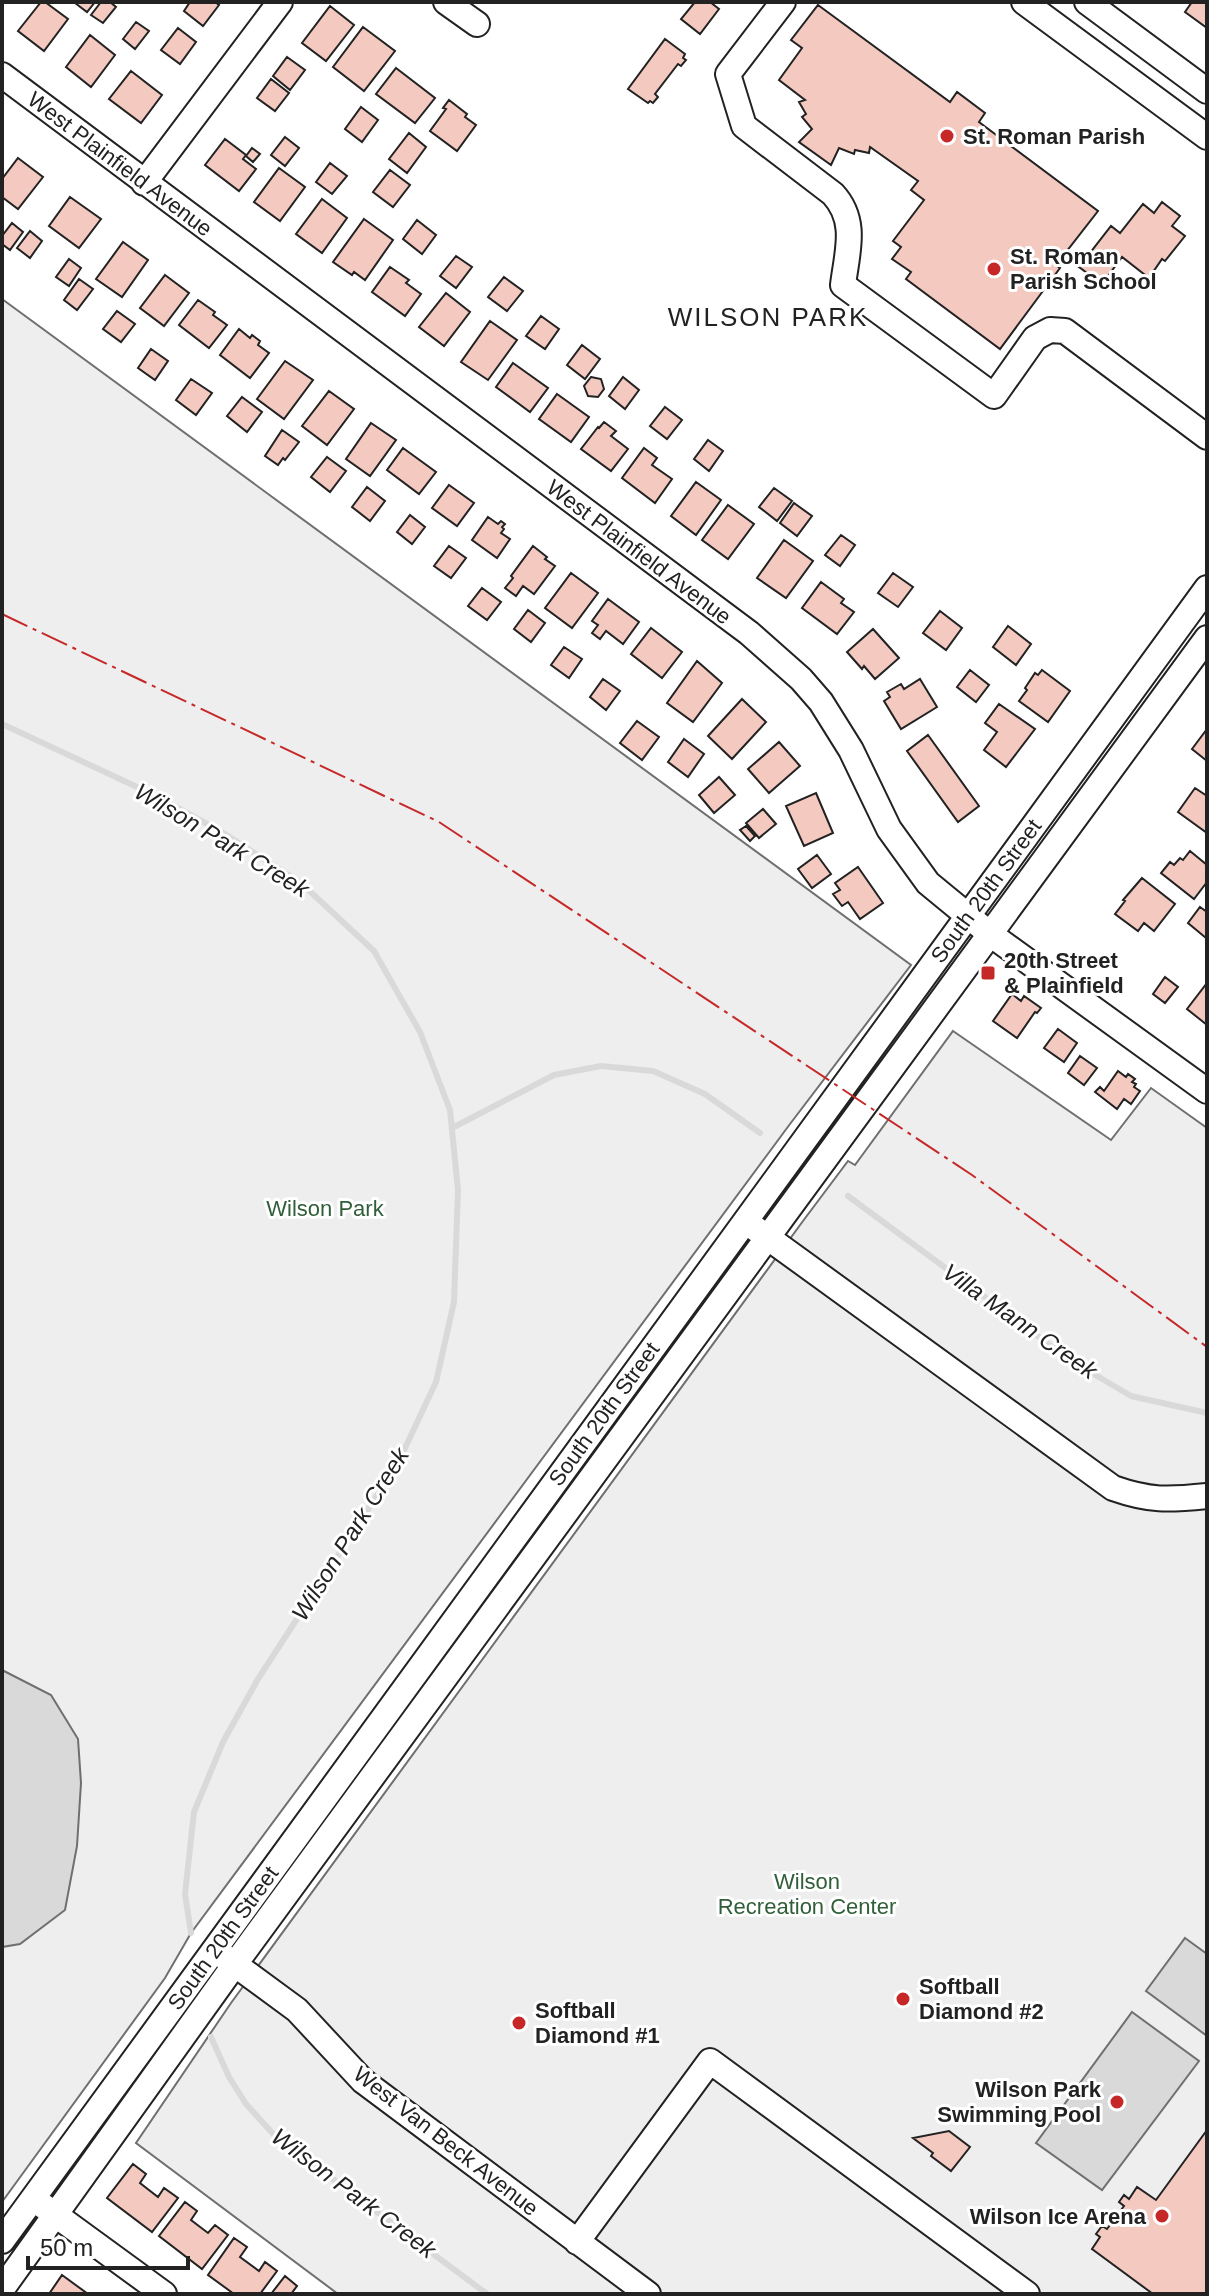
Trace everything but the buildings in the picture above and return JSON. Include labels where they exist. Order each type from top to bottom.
[{"type":"street","points":[[144,183],[280,2]]},
{"type":"street","points":[[446,2],[477,24]]},
{"type":"street","points":[[783,2],[728,74],[744,126],[833,194],[844,206],[850,231],[843,285],[994,396],[1035,338],[1050,330],[1065,331],[1207,437]]},
{"type":"street","points":[[1024,2],[1207,137]]},
{"type":"street","points":[[1087,2],[1207,91]]},
{"type":"street","name":"West Plainfield Avenue","points":[[2,75],[749,633],[801,679],[821,702],[851,750],[889,829],[928,883],[990,934],[1207,1091]]},
{"type":"street","name":"South 20th Street","points":[[2,2241],[1207,588]]},
{"type":"street","name":"South 20th Street","points":[[2,2289],[229,1973],[1207,638]]},
{"type":"street","points":[[744,1221],[1113,1488],[1139,1498],[1165,1500],[1207,1496]]},
{"type":"street","points":[[613,1402],[635,1418]]},
{"type":"street","name":"West Van Beck Avenue","points":[[208,1958],[297,2010],[363,2081],[648,2294]]},
{"type":"street","points":[[577,2242],[710,2061],[1027,2294]]},
{"type":"street","points":[[34,2198],[164,2294]]},
{"type":"green space","name":"Wilson Park","points":[[2,299],[911,965],[191,1933],[165,1978],[2,2202]]},
{"type":"green space","name":"Wilson Recreation Center","points":[[953,1031],[1111,1140],[1151,1088],[1207,1128],[1207,2294],[338,2294],[136,2143],[231,2003],[803,1221],[848,1161],[855,1165]]},
{"type":"shaded area","points":[[2,1670],[51,1695],[78,1739],[81,1783],[77,1846],[65,1910],[20,1944],[2,1947]]},
{"type":"shaded area","points":[[1185,1938],[1207,1954],[1207,2036],[1146,1991]]},
{"type":"shaded area","name":"Wilson Park Swimming Pool","points":[[1132,2012],[1199,2061],[1102,2190],[1036,2143]]},
{"type":"waterway","name":"Wilson Park Creek","points":[[2,724],[150,793],[220,831],[301,883],[374,951],[420,1032],[450,1110],[458,1190],[454,1302],[436,1382],[398,1463],[258,1679],[223,1742],[194,1812],[185,1894],[191,1933]]},
{"type":"waterway","points":[[452,1128],[554,1075],[601,1066],[653,1071],[705,1094],[760,1133]]},
{"type":"waterway","name":"Villa Mann Creek","points":[[848,1196],[1070,1360],[1131,1396],[1207,1413]]},
{"type":"waterway","name":"Wilson Park Creek","points":[[211,2037],[229,2077],[246,2104],[275,2136],[487,2294]]},
{"type":"power","points":[[2,614],[439,822],[972,1175],[1207,1347]]},
{"type":"place","name":"St. Roman Parish","points":[[947,136]]},
{"type":"place","name":"St. Roman Parish School","points":[[994,269]]},
{"type":"place","name":"20th Street & Plainfield","points":[[988,973]]},
{"type":"place","name":"Softball Diamond #2","points":[[903,1999]]},
{"type":"place","name":"Softball Diamond #1","points":[[519,2023]]},
{"type":"place","name":"Wilson Park Swimming Pool","points":[[1117,2102]]},
{"type":"place","name":"Wilson Ice Arena","points":[[1162,2216]]},
{"type":"district","name":"WILSON PARK","points":[[768,317]]}]
